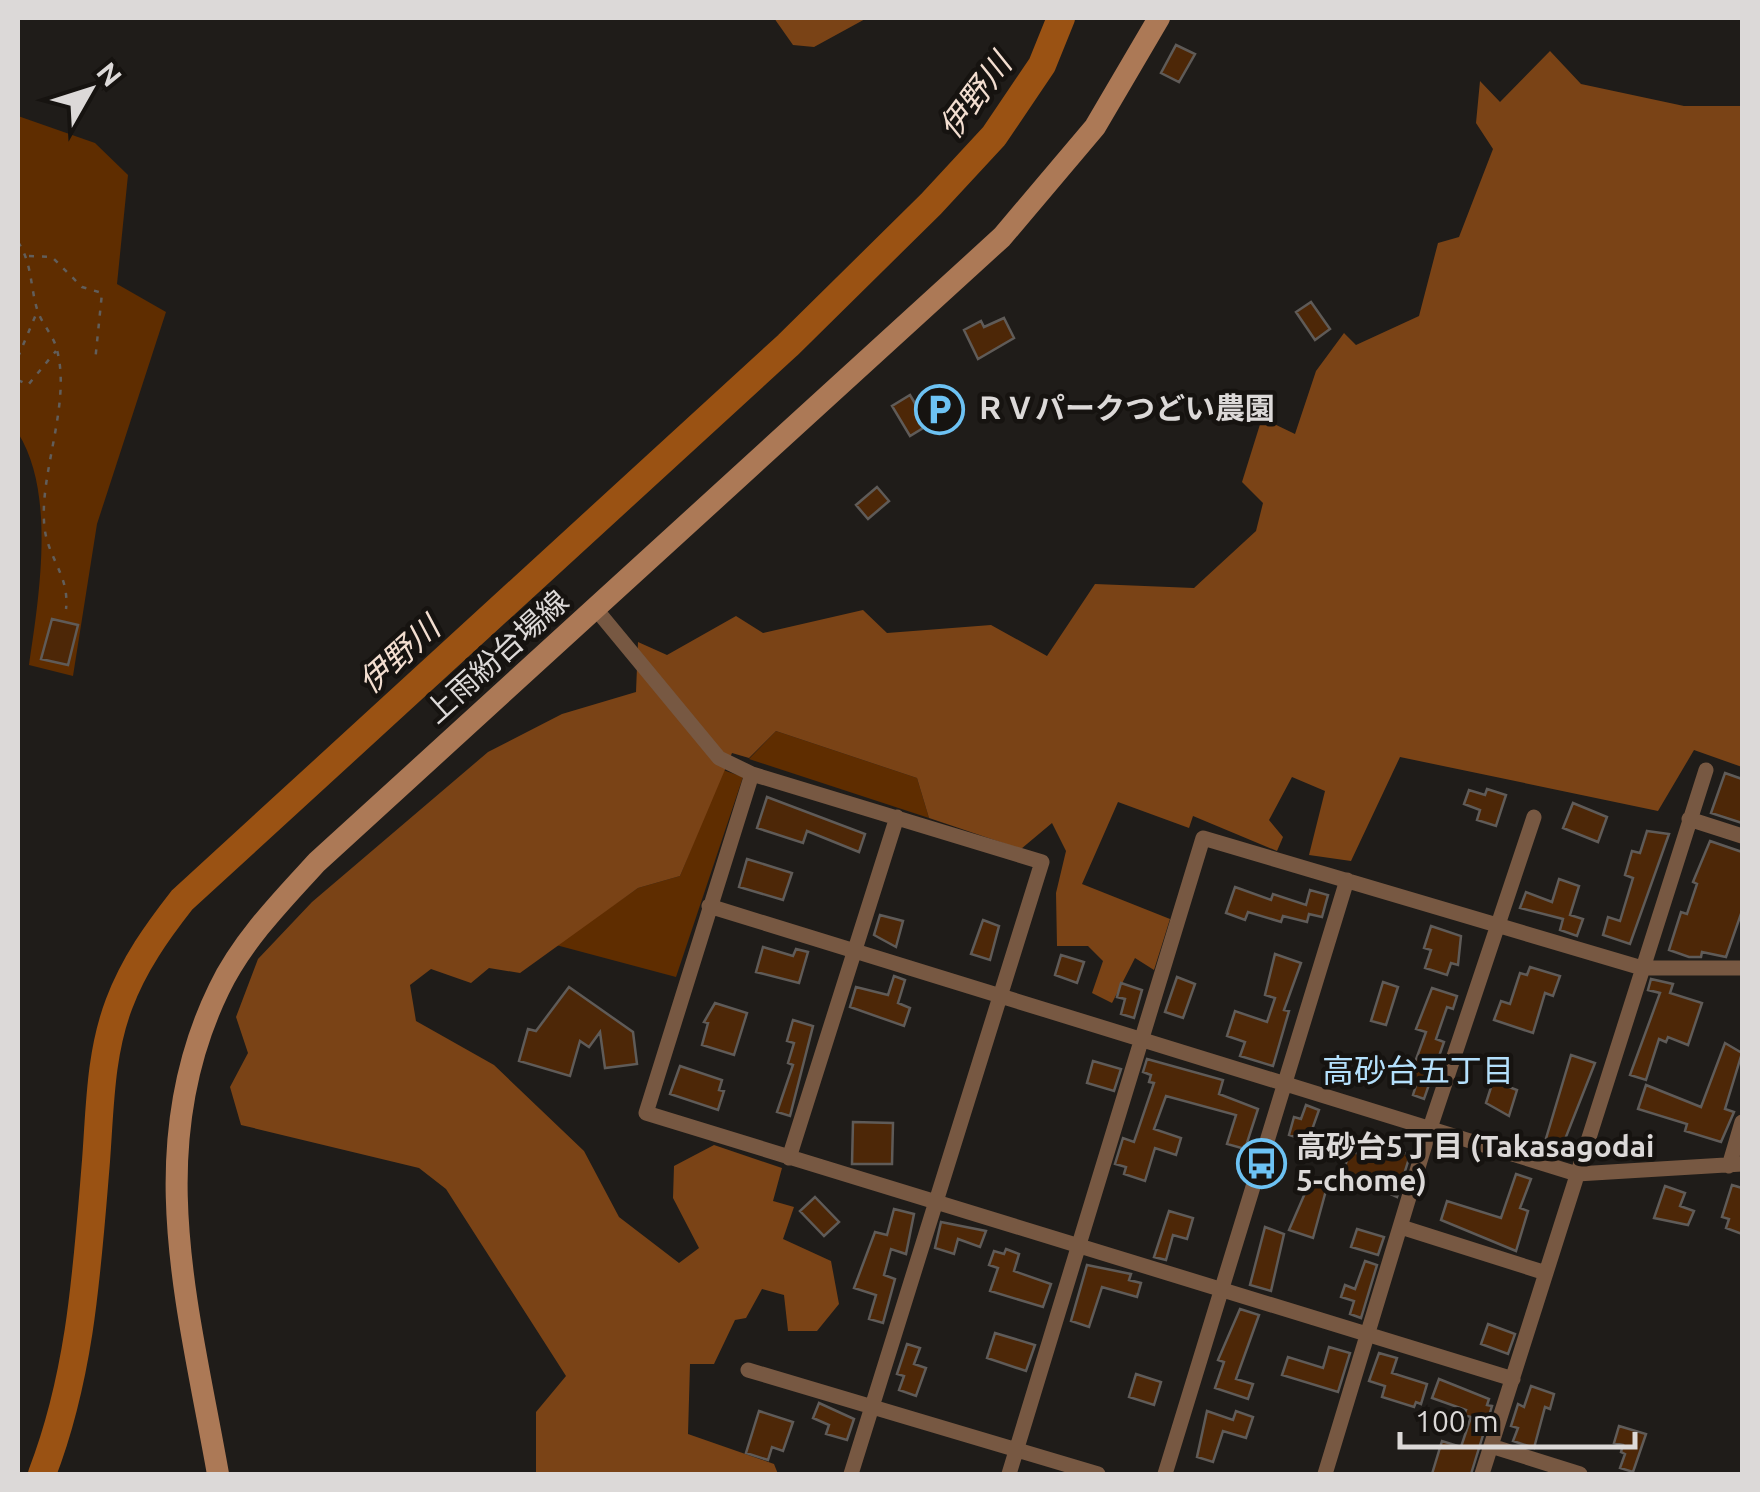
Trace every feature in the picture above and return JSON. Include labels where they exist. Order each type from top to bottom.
[{"type":"main road","name":"上雨紛台場線","points":[[218,1474],[178,1250],[173,1174],[182,1094],[220,986],[284,898],[317,862],[1002,236],[1095,127],[1160,18]]},
{"type":"street","points":[[595,608],[719,758],[752,774],[1042,862],[851,1474]]},
{"type":"street","points":[[1482,1474],[1706,770]]},
{"type":"street","points":[[752,774],[646,1113],[1513,1379]]},
{"type":"street","points":[[789,1158],[897,817]]},
{"type":"street","points":[[1324,1474],[1430,1128],[1534,817]]},
{"type":"street","points":[[1690,819],[1742,836]]},
{"type":"street","points":[[1009,1474],[1203,838],[1642,968],[1742,968]]},
{"type":"street","points":[[1166,1474],[1347,880]]},
{"type":"street","points":[[709,906],[1578,1174],[1736,1165],[1742,1122]]},
{"type":"street","points":[[1401,1227],[1546,1272]]},
{"type":"street","points":[[748,1370],[1098,1474]]},
{"type":"street","points":[[1490,1446],[1580,1474]]},
{"type":"path","points":[[18,242],[27,256],[37,311],[58,350],[60,386],[43,520],[49,553],[69,586],[66,608]]},
{"type":"path","points":[[27,256],[52,257],[82,287],[102,294],[95,362]]},
{"type":"path","points":[[18,357],[37,311]]},
{"type":"path","points":[[18,380],[28,385],[58,350]]},
{"type":"shaded area","points":[[774,18],[867,18],[814,47],[793,45]]},
{"type":"shaded area","points":[[1550,51],[1581,84],[1684,106],[1742,106],[1742,767],[1694,750],[1658,811],[1400,757],[1351,861],[1309,855],[1325,791],[1292,777],[1269,820],[1283,837],[1277,851],[1193,816],[1189,828],[1118,802],[1082,884],[1170,919],[1154,970],[1135,958],[1112,1003],[1092,993],[1103,961],[1088,946],[1057,946],[1056,893],[1066,851],[1052,823],[1021,849],[929,818],[917,778],[776,731],[749,758],[732,753],[680,876],[638,888],[520,973],[489,968],[471,983],[431,969],[410,985],[416,1021],[494,1065],[584,1151],[619,1217],[679,1263],[699,1248],[673,1198],[674,1166],[714,1145],[782,1168],[773,1201],[794,1207],[783,1239],[831,1261],[839,1304],[817,1331],[788,1331],[784,1295],[762,1289],[746,1318],[735,1320],[714,1364],[690,1364],[688,1434],[774,1464],[778,1474],[536,1474],[536,1412],[566,1376],[446,1189],[419,1168],[241,1125],[230,1087],[248,1053],[236,1017],[258,959],[312,902],[488,752],[562,714],[636,692],[638,642],[667,655],[736,616],[763,633],[863,610],[887,633],[991,625],[1047,656],[1095,584],[1194,588],[1256,531],[1263,503],[1242,482],[1262,418],[1295,434],[1316,371],[1344,333],[1356,345],[1419,316],[1438,243],[1459,237],[1493,149],[1476,123],[1480,81],[1500,102]]},
{"type":"shaded area","points":[[18,116],[95,143],[128,175],[117,284],[166,312],[97,524],[73,676],[29,665],[40,578],[41,515],[30,457],[18,433]]},
{"type":"shaded area","points":[[776,731],[917,778],[929,818],[749,759]]},
{"type":"shaded area","points":[[723,770],[743,777],[676,977],[556,945],[638,888],[680,876]]},
{"type":"building","points":[[1176,45],[1195,54],[1179,82],[1161,73]]},
{"type":"building","points":[[1311,302],[1330,329],[1315,340],[1296,312]]},
{"type":"building","points":[[1004,318],[1014,338],[978,359],[964,330],[981,321],[984,327]]},
{"type":"building","points":[[910,395],[928,425],[910,436],[892,406]]},
{"type":"building","points":[[877,487],[889,501],[868,519],[856,505]]},
{"type":"building","points":[[52,619],[78,625],[68,665],[41,659]]},
{"type":"building","points":[[1725,773],[1742,779],[1742,823],[1711,813]]},
{"type":"building","points":[[1487,789],[1506,795],[1496,826],[1477,820],[1480,810],[1464,804],[1469,790],[1485,795]]},
{"type":"building","points":[[767,797],[865,834],[859,852],[807,831],[803,843],[757,828]]},
{"type":"building","points":[[1573,803],[1607,817],[1598,842],[1563,828]]},
{"type":"building","points":[[1647,831],[1669,834],[1630,944],[1603,935],[1608,917],[1620,921],[1633,878],[1625,875],[1632,851],[1640,853]]},
{"type":"building","points":[[1710,841],[1742,852],[1742,911],[1726,957],[1702,952],[1701,957],[1689,957],[1669,950],[1681,912],[1687,914],[1697,884],[1693,882]]},
{"type":"building","points":[[747,859],[792,873],[783,900],[739,887]]},
{"type":"building","points":[[1559,879],[1579,886],[1570,915],[1583,919],[1577,936],[1560,930],[1563,919],[1520,908],[1526,892],[1552,902]]},
{"type":"building","points":[[1235,887],[1271,900],[1273,894],[1306,905],[1310,890],[1328,895],[1322,917],[1309,914],[1307,922],[1283,916],[1281,922],[1248,912],[1245,920],[1226,913]]},
{"type":"building","points":[[880,915],[903,921],[896,947],[874,935]]},
{"type":"building","points":[[983,920],[999,926],[990,960],[971,954]]},
{"type":"building","points":[[1431,926],[1461,936],[1458,965],[1451,963],[1447,975],[1425,968],[1431,950],[1424,948]]},
{"type":"building","points":[[763,947],[793,956],[796,949],[808,952],[799,983],[756,972]]},
{"type":"building","points":[[1275,954],[1301,963],[1284,1010],[1289,1011],[1273,1066],[1240,1056],[1245,1042],[1227,1036],[1235,1011],[1267,1022],[1275,998],[1265,995]]},
{"type":"building","points":[[1061,955],[1084,962],[1077,983],[1055,975]]},
{"type":"building","points":[[1530,967],[1560,976],[1553,996],[1545,993],[1533,1033],[1494,1020],[1501,1001],[1510,1004],[1520,973],[1527,975]]},
{"type":"building","points":[[894,976],[905,980],[898,1003],[910,1008],[904,1026],[850,1007],[856,987],[888,995]]},
{"type":"building","points":[[1177,977],[1195,984],[1183,1018],[1165,1012]]},
{"type":"building","points":[[1651,979],[1673,984],[1670,993],[1702,1003],[1688,1045],[1668,1037],[1666,1042],[1659,1039],[1646,1080],[1630,1075],[1660,993],[1648,990]]},
{"type":"building","points":[[1383,982],[1398,987],[1386,1025],[1371,1021]]},
{"type":"building","points":[[1121,983],[1142,990],[1134,1018],[1121,1014],[1125,999],[1117,997]]},
{"type":"building","points":[[569,987],[633,1032],[637,1064],[605,1068],[600,1032],[589,1047],[580,1041],[570,1076],[519,1061],[528,1029],[536,1031]]},
{"type":"building","points":[[1432,988],[1457,996],[1453,1009],[1447,1007],[1436,1039],[1444,1042],[1424,1099],[1413,1095],[1418,1079],[1410,1076],[1426,1032],[1416,1029]]},
{"type":"building","points":[[715,1003],[747,1013],[734,1055],[702,1045],[708,1023],[704,1022]]},
{"type":"building","points":[[793,1020],[813,1026],[790,1116],[777,1112],[793,1065],[788,1063],[794,1043],[787,1041]]},
{"type":"building","points":[[1725,1043],[1742,1053],[1725,1109],[1734,1112],[1721,1142],[1685,1131],[1687,1124],[1638,1109],[1646,1085],[1701,1107]]},
{"type":"building","points":[[1571,1055],[1595,1063],[1562,1147],[1545,1142]]},
{"type":"building","points":[[1147,1059],[1223,1080],[1219,1094],[1258,1109],[1245,1149],[1227,1144],[1236,1115],[1166,1096],[1154,1129],[1181,1138],[1176,1155],[1155,1148],[1145,1181],[1124,1174],[1126,1167],[1115,1164],[1123,1138],[1134,1142],[1154,1083],[1149,1082],[1151,1075],[1143,1072]]},
{"type":"building","points":[[1093,1061],[1121,1069],[1114,1091],[1087,1083]]},
{"type":"building","points":[[680,1066],[722,1080],[719,1090],[724,1091],[718,1110],[670,1094]]},
{"type":"building","points":[[1493,1081],[1517,1090],[1509,1116],[1486,1103]]},
{"type":"building","points":[[1306,1105],[1319,1110],[1308,1141],[1289,1135],[1294,1117],[1301,1119]]},
{"type":"building","points":[[853,1122],[893,1123],[892,1164],[852,1164]]},
{"type":"building","points":[[1386,1147],[1410,1155],[1397,1197],[1343,1172],[1350,1151],[1381,1161]]},
{"type":"building","points":[[1516,1174],[1531,1179],[1520,1208],[1528,1211],[1516,1251],[1441,1220],[1447,1201],[1501,1218]]},
{"type":"building","points":[[1312,1177],[1328,1183],[1313,1238],[1289,1230]]},
{"type":"building","points":[[1732,1185],[1742,1188],[1742,1234],[1726,1228],[1729,1219],[1722,1217]]},
{"type":"building","points":[[1665,1186],[1685,1193],[1680,1206],[1694,1211],[1688,1225],[1654,1218]]},
{"type":"building","points":[[815,1197],[839,1222],[824,1236],[800,1211]]},
{"type":"building","points":[[894,1209],[914,1214],[906,1254],[891,1249],[884,1275],[895,1279],[883,1323],[869,1319],[876,1295],[854,1288],[875,1232],[887,1235]]},
{"type":"building","points":[[1169,1211],[1193,1218],[1187,1239],[1173,1235],[1166,1260],[1154,1257]]},
{"type":"building","points":[[941,1222],[986,1231],[980,1247],[958,1239],[954,1254],[935,1248]]},
{"type":"building","points":[[1265,1227],[1284,1234],[1271,1291],[1250,1285]]},
{"type":"building","points":[[1357,1229],[1384,1237],[1378,1255],[1351,1247]]},
{"type":"building","points":[[1006,1249],[1019,1254],[1014,1271],[1051,1284],[1043,1307],[990,1291],[998,1268],[989,1265],[994,1251],[1004,1254]]},
{"type":"building","points":[[1365,1261],[1377,1265],[1361,1318],[1350,1314],[1354,1301],[1341,1297],[1345,1285],[1355,1289]]},
{"type":"building","points":[[1087,1265],[1131,1274],[1129,1280],[1141,1283],[1137,1297],[1102,1287],[1089,1327],[1071,1321]]},
{"type":"building","points":[[1240,1309],[1259,1315],[1236,1379],[1253,1384],[1248,1399],[1215,1388],[1224,1362],[1218,1360]]},
{"type":"building","points":[[1488,1324],[1515,1334],[1508,1354],[1481,1344]]},
{"type":"building","points":[[995,1333],[1035,1345],[1026,1371],[987,1358]]},
{"type":"building","points":[[907,1344],[920,1348],[914,1364],[926,1368],[916,1396],[899,1390],[904,1376],[897,1374]]},
{"type":"building","points":[[1329,1347],[1350,1353],[1338,1392],[1282,1375],[1288,1357],[1323,1368]]},
{"type":"building","points":[[1379,1353],[1397,1358],[1392,1373],[1427,1384],[1421,1404],[1416,1402],[1414,1407],[1382,1397],[1385,1386],[1369,1381]]},
{"type":"building","points":[[1136,1374],[1161,1382],[1154,1405],[1129,1397]]},
{"type":"building","points":[[1439,1379],[1489,1399],[1487,1405],[1492,1406],[1471,1474],[1432,1474],[1442,1441],[1461,1447],[1471,1417],[1464,1415],[1466,1410],[1432,1398]]},
{"type":"building","points":[[1531,1386],[1554,1394],[1550,1409],[1545,1407],[1534,1448],[1513,1441],[1518,1428],[1511,1426],[1518,1404],[1524,1407]]},
{"type":"building","points":[[819,1403],[854,1419],[847,1440],[826,1434],[829,1425],[813,1418]]},
{"type":"building","points":[[759,1411],[793,1422],[783,1451],[772,1447],[768,1460],[746,1453]]},
{"type":"building","points":[[1207,1411],[1233,1420],[1236,1411],[1253,1417],[1246,1438],[1223,1431],[1213,1462],[1197,1457]]},
{"type":"building","points":[[1619,1426],[1646,1434],[1633,1472],[1620,1468],[1625,1454],[1621,1452],[1623,1445],[1614,1443]]},
{"type":"waterway","name":"伊野川","points":[[42,1474],[66,1398],[80,1320],[108,1042],[125,989],[155,936],[182,900],[788,345],[931,204],[994,136],[1042,65],[1061,18]]},
{"type":"place","name":"ＲＶパークつどい農園","points":[[940,409]]},
{"type":"place","name":"高砂台5丁目 (Takasagodai 5-chome)","points":[[1261,1164]]},
{"type":"district","name":"高砂台五丁目","points":[[1418,1071]]}]
